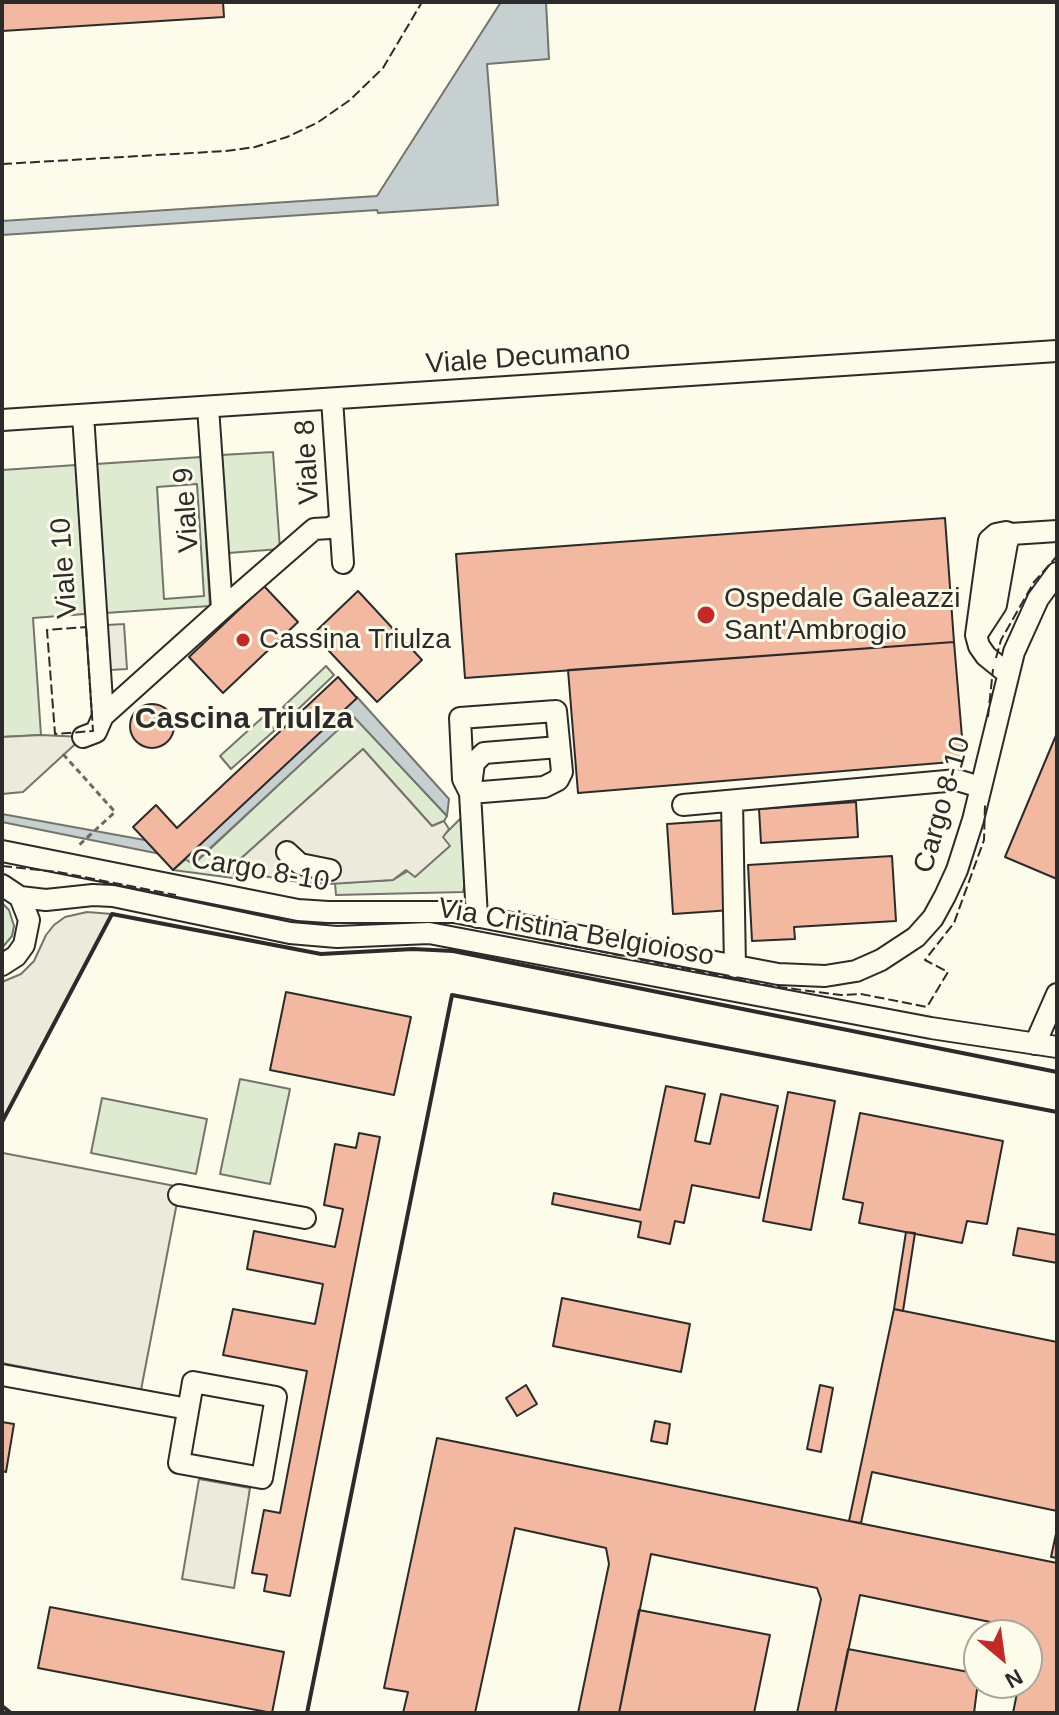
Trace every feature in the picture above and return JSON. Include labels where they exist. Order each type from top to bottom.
[{"type":"street","name":"Viale Decumano","points":[[2,420],[1057,351]]},
{"type":"street","name":"Viale 8","points":[[332,399],[343,563]]},
{"type":"street","name":"Viale 9","points":[[208,407],[222,609]]},
{"type":"street","name":"Viale 10","points":[[83,415],[103,716]]},
{"type":"street","points":[[83,737],[96,732],[103,716],[314,529],[330,528],[340,522]]},
{"type":"street","points":[[1007,673],[986,656],[976,635],[999,597],[1007,543],[1011,534],[1057,531]]},
{"type":"street","name":"Cargo 8-10","points":[[2,851],[298,910],[433,911],[569,926],[659,944],[735,967],[799,977],[856,971],[897,951],[916,937],[933,918],[945,896],[957,870],[1007,673],[1028,617],[1057,573]]},
{"type":"street","points":[[556,711],[561,775],[552,784],[470,793],[463,779],[460,718],[556,711]]},
{"type":"street","points":[[477,917],[470,793],[474,763],[484,753],[559,747]]},
{"type":"street","points":[[683,805],[957,780],[980,787]]},
{"type":"street","points":[[732,801],[735,967]]},
{"type":"street","points":[[287,852],[300,864],[330,870]]},
{"type":"street","points":[[2,885],[20,897],[29,920],[29,933]]},
{"type":"street","name":"Via Cristina Belgioioso","points":[[20,897],[46,900],[113,896],[290,933],[337,937],[443,935],[931,1028],[1057,1047]]},
{"type":"street","points":[[2,965],[16,956],[48,909],[67,898]]},
{"type":"street","points":[[1035,1044],[1057,994]]},
{"type":"street","points":[[179,1195],[305,1218]]},
{"type":"street","points":[[2,1375],[188,1409]]},
{"type":"street","points":[[193,1382],[276,1397],[262,1478],[179,1463],[188,1409],[193,1382]]},
{"type":"path","points":[[63,754],[115,812],[78,846]]},
{"type":"green space","points":[[273,452],[280,549],[228,553],[221,455]]},
{"type":"green space","points":[[201,457],[210,606],[105,613],[96,464]],"holes":[[[197,484],[204,596],[164,599],[157,487]]]},
{"type":"green space","points":[[76,465],[85,614],[33,618],[41,735],[2,737],[2,470]]},
{"type":"green space","points":[[326,666],[334,675],[291,716],[283,707]]},
{"type":"green space","points":[[353,715],[447,816],[444,821],[432,826],[363,749],[237,862],[233,878],[173,870],[186,859],[194,864]]},
{"type":"green space","points":[[263,717],[275,730],[231,769],[220,756]]},
{"type":"green space","points":[[463,816],[463,892],[336,895],[335,883],[393,880],[449,846],[442,837]]},
{"type":"green space","points":[[2,903],[9,910],[14,926],[12,936],[2,948]]},
{"type":"green space","points":[[240,1079],[290,1089],[270,1184],[220,1174]]},
{"type":"green space","points":[[102,1098],[207,1119],[196,1174],[91,1153]]},
{"type":"shaded area","points":[[501,2],[546,2],[549,59],[487,64],[498,205],[2,235],[2,221],[377,196]]},
{"type":"shaded area","points":[[124,624],[127,669],[110,670],[107,625]]},
{"type":"shaded area","points":[[357,697],[449,799],[447,816],[353,716],[193,864],[185,859],[2,822],[2,814],[194,849]]},
{"type":"shaded area","points":[[2,737],[83,737],[23,792],[2,794]]},
{"type":"shaded area","points":[[363,749],[432,826],[444,821],[449,829],[443,837],[450,846],[415,877],[406,870],[393,880],[305,883],[234,871],[237,862]]},
{"type":"shaded area","points":[[87,912],[112,914],[2,1122],[2,982],[21,974],[34,961],[54,925],[65,917]]},
{"type":"shaded area","points":[[3,1153],[180,1187],[141,1390],[2,1363]]},
{"type":"shaded area","points":[[199,1479],[250,1488],[234,1588],[182,1579]]},
{"type":"building","points":[[2,2],[223,2],[224,17],[2,31]]},
{"type":"building","name":"Ospedale Galeazzi Sant'Ambrogio","points":[[945,518],[954,642],[465,678],[456,554]]},
{"type":"building","name":"Cassina Triulza","points":[[264,586],[298,622],[223,693],[189,657]]},
{"type":"building","points":[[358,591],[422,660],[377,702],[313,634]]},
{"type":"building","points":[[954,642],[964,761],[578,793],[568,670]]},
{"type":"building","points":[[338,677],[357,698],[173,870],[133,827],[156,805],[177,828]]},
{"type":"building","points":[[152,704],[168,710],[174,726],[168,742],[152,748],[136,742],[130,726],[136,710]]},
{"type":"building","points":[[1057,733],[1057,879],[1005,857]]},
{"type":"building","points":[[856,802],[858,837],[761,843],[759,809]]},
{"type":"building","points":[[726,820],[732,910],[673,914],[667,824]]},
{"type":"building","points":[[892,856],[896,921],[794,927],[795,939],[752,941],[748,865]]},
{"type":"building","points":[[286,992],[411,1017],[394,1095],[270,1070]]},
{"type":"building","points":[[666,1086],[705,1094],[695,1141],[710,1144],[721,1094],[778,1106],[759,1198],[692,1185],[684,1223],[675,1221],[670,1244],[638,1237],[641,1222],[552,1204],[554,1193],[640,1210]]},
{"type":"building","points":[[788,1092],[835,1101],[811,1230],[763,1221]]},
{"type":"building","points":[[860,1113],[1003,1141],[987,1224],[967,1221],[962,1243],[859,1223],[863,1203],[843,1199]]},
{"type":"building","points":[[359,1133],[380,1137],[290,1596],[264,1591],[267,1575],[252,1573],[264,1510],[280,1513],[307,1371],[223,1355],[233,1309],[315,1324],[323,1284],[247,1269],[254,1231],[335,1247],[343,1209],[324,1205],[335,1144],[356,1148]]},
{"type":"building","points":[[1018,1228],[1057,1235],[1057,1263],[1013,1255]]},
{"type":"building","points":[[906,1232],[915,1233],[903,1311],[894,1309]]},
{"type":"building","points":[[562,1298],[690,1324],[681,1372],[553,1346]]},
{"type":"building","points":[[894,1309],[1057,1342],[1057,1511],[872,1472],[861,1523],[849,1521]]},
{"type":"building","points":[[526,1385],[537,1404],[517,1416],[506,1398]]},
{"type":"building","points":[[820,1385],[833,1388],[821,1452],[807,1449]]},
{"type":"building","points":[[655,1421],[670,1424],[667,1444],[651,1441]]},
{"type":"building","points":[[2,1422],[14,1424],[6,1472],[2,1471]]},
{"type":"building","points":[[437,1438],[1057,1563],[1056,1713],[1013,1713],[1016,1699],[1043,1699],[1043,1619],[976,1619],[860,1595],[835,1713],[797,1713],[821,1599],[817,1588],[651,1554],[619,1713],[578,1713],[609,1564],[606,1548],[515,1528],[475,1713],[403,1713],[408,1692],[384,1688]]},
{"type":"building","points":[[1057,1529],[1057,1558],[1051,1557]]},
{"type":"building","points":[[50,1607],[284,1652],[272,1713],[38,1668]]},
{"type":"building","points":[[639,1610],[770,1635],[754,1713],[619,1713]]},
{"type":"building","points":[[848,1649],[963,1671],[963,1699],[976,1699],[974,1713],[835,1713]]},
{"type":"fence","points":[[2,164],[226,151],[255,147],[287,137],[317,123],[350,100],[383,68],[422,2]]},
{"type":"fence","points":[[996,658],[1001,640],[1034,582],[1057,556]]},
{"type":"fence","points":[[86,627],[93,731],[55,734],[47,630],[86,627]]},
{"type":"fence","points":[[988,717],[993,669]]},
{"type":"fence","points":[[544,940],[771,986],[841,995],[861,994],[927,1007],[948,972],[925,960],[954,923],[984,840],[985,805]]},
{"type":"fence","points":[[2,866],[58,872],[176,895]]},
{"type":"wall","points":[[2,1122],[112,914],[321,954],[413,949],[453,951],[1057,1072]]},
{"type":"wall","points":[[307,1713],[452,995],[1057,1112]]},
{"type":"wall","points":[[2,1706],[11,1713]]},
{"type":"place","name":"Ospedale Galeazzi Sant'Ambrogio","points":[[706,615]]},
{"type":"place","name":"Cassina Triulza","points":[[243,640]]},
{"type":"district","name":"Cascina Triulza","points":[[244,720]]}]
